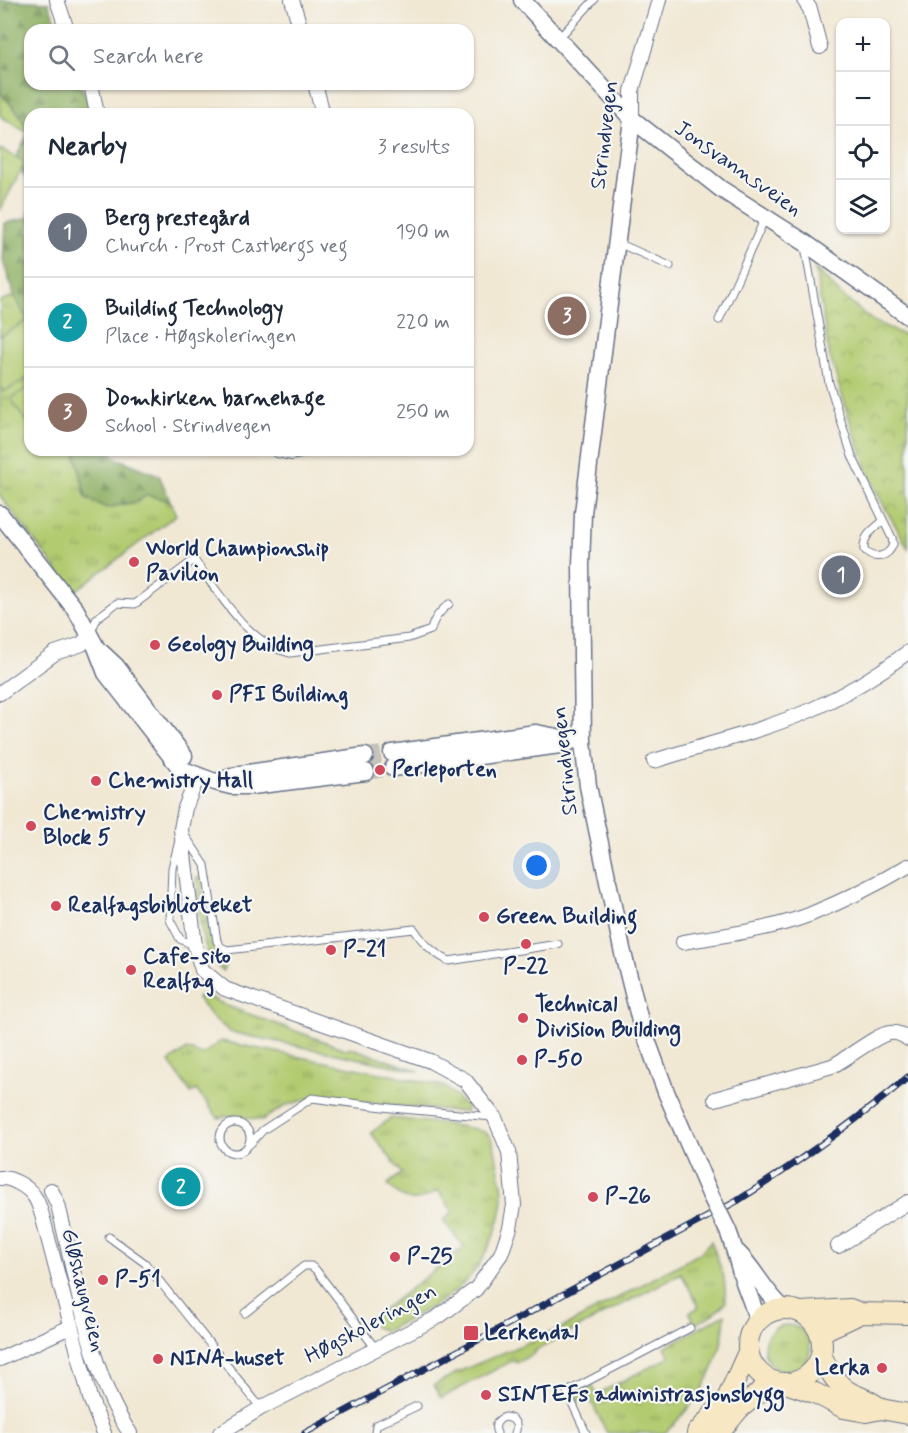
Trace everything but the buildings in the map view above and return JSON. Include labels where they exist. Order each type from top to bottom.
[{"type":"main road","points":[[908,1314],[860,1313],[850,1309],[766,1313],[757,1320],[747,1341],[748,1352],[757,1371],[779,1382],[815,1393],[844,1408],[866,1412],[881,1409],[908,1413]]},
{"type":"main road","points":[[719,1433],[739,1409],[779,1382],[798,1381],[817,1366],[822,1344],[820,1333],[809,1317],[792,1310]]},
{"type":"main road","points":[[820,1333],[860,1313]]},
{"type":"main road","points":[[697,1433],[727,1399],[748,1352]]},
{"type":"main road","points":[[821,1355],[839,1384],[850,1392],[873,1402],[881,1409]]},
{"type":"street","points":[[57,0],[66,24]]},
{"type":"street","points":[[292,0],[299,24]]},
{"type":"street","name":"Jonsvannsveien","points":[[522,0],[632,119],[721,189],[804,242],[908,315]]},
{"type":"street","name":"Strindvegen","points":[[659,0],[632,91],[632,119],[583,513],[581,565],[583,742],[588,786],[622,950],[640,1021],[666,1092],[737,1252],[740,1270],[757,1320]]},
{"type":"street","points":[[804,0],[815,23],[820,47]]},
{"type":"street","points":[[92,90],[97,108]]},
{"type":"street","points":[[317,90],[321,108]]},
{"type":"street","points":[[3,523],[76,610],[93,641],[106,673],[181,769],[231,786],[252,786],[366,764]]},
{"type":"street","points":[[0,693],[55,653],[93,641]]},
{"type":"street","points":[[654,761],[780,722],[813,709],[889,666],[908,652]]},
{"type":"street","points":[[536,733],[583,742],[538,747],[392,760],[536,733]]},
{"type":"street","name":"Høgskoleringen","points":[[198,776],[185,808],[181,830],[195,946],[202,970],[225,989],[430,1061],[465,1080],[495,1118],[509,1152],[514,1205],[510,1228],[501,1254],[476,1289],[438,1317],[261,1407],[220,1433]]},
{"type":"street","points":[[683,942],[749,931],[807,915],[859,893],[908,866]]},
{"type":"street","points":[[715,1099],[832,1066],[885,1034],[896,1033],[908,1040]]},
{"type":"street","name":"Gløshaugveien","points":[[0,1178],[18,1183],[34,1196],[42,1215],[90,1398],[104,1433]]},
{"type":"street","points":[[51,1190],[60,1214],[98,1365],[117,1414],[130,1433]]},
{"type":"street","points":[[838,1246],[908,1202]]},
{"type":"street","name":"Strindvegen","points":[[737,1252],[750,1264],[774,1300],[792,1310]]},
{"type":"street","points":[[0,1359],[70,1327]]},
{"type":"lane","points":[[558,40],[594,0]]},
{"type":"lane","points":[[718,320],[765,218]]},
{"type":"lane","points":[[616,242],[625,244],[670,266]]},
{"type":"lane","points":[[804,242],[829,383],[852,456],[884,521],[893,544],[889,552],[877,557],[871,556],[864,550],[864,540],[867,534],[884,521]]},
{"type":"lane","points":[[93,641],[97,618],[117,603],[135,604],[194,560],[253,633],[277,650],[290,653],[410,638],[431,630],[432,623],[448,604]]},
{"type":"lane","points":[[181,830],[206,865],[217,941],[227,950],[414,929],[423,943],[435,954],[449,961],[558,944]]},
{"type":"lane","name":"Høgskoleringen","points":[[181,830],[172,868],[170,920],[180,939],[195,946]]},
{"type":"lane","points":[[250,1144],[248,1130],[240,1124],[231,1124],[221,1134],[223,1148],[231,1153],[241,1153],[250,1144],[263,1130],[312,1098],[495,1118]]},
{"type":"lane","points":[[110,1237],[145,1263],[261,1407]]},
{"type":"lane","points":[[245,1313],[304,1266],[310,1266],[316,1270],[376,1349]]},
{"type":"lane","points":[[586,1433],[567,1392],[690,1328]]},
{"type":"lane","points":[[375,1433],[376,1425],[417,1406]]},
{"type":"lane","points":[[497,1433],[495,1426],[497,1421],[505,1417],[514,1420],[515,1433]]},
{"type":"green space","points":[[0,0],[48,2],[57,24],[24,24],[24,90],[83,90],[89,108],[24,108],[24,124],[20,115],[1,93]]},
{"type":"green space","points":[[0,68],[1,93],[20,115],[24,131],[0,116]]},
{"type":"green space","points":[[24,141],[24,176],[15,159]]},
{"type":"green space","points":[[0,149],[24,161],[24,164],[0,211]]},
{"type":"green space","points":[[24,219],[24,314],[14,296],[3,261],[5,223]]},
{"type":"green space","points":[[815,268],[840,294],[873,321],[908,337],[908,548],[875,490],[853,430],[829,354]]},
{"type":"green space","points":[[14,296],[24,311],[24,456],[76,456],[86,498],[107,508],[138,501],[147,495],[170,501],[176,515],[74,592],[0,496],[0,301]]},
{"type":"green space","points":[[24,323],[24,380],[3,392],[0,387],[0,336]]},
{"type":"green space","points":[[24,390],[24,418],[11,399]]},
{"type":"green space","points":[[76,456],[113,456],[159,475],[170,501],[147,495],[138,501],[107,508],[86,498]]},
{"type":"green space","points":[[201,877],[210,942],[216,952],[228,957],[223,971],[215,964],[204,942],[196,878]]},
{"type":"green space","points":[[203,994],[227,1006],[348,1050],[349,1047],[419,1071],[230,1032],[210,1015],[197,998]]},
{"type":"green space","points":[[221,1041],[444,1086],[467,1106],[465,1112],[312,1098],[287,1105],[262,1120],[232,1116],[218,1118],[196,1090],[191,1093],[169,1062],[187,1049],[202,1055]]},
{"type":"green space","points":[[391,1118],[456,1125],[486,1133],[494,1145],[503,1193],[500,1218],[490,1244],[468,1278],[443,1300],[385,1331],[375,1327],[369,1321],[464,1247],[443,1220],[453,1212],[438,1190],[423,1198],[412,1200],[394,1191],[388,1184],[402,1173],[371,1133]]},
{"type":"green space","points":[[711,1241],[724,1277],[726,1302],[714,1314],[696,1324],[689,1313],[699,1307],[681,1273],[516,1363],[514,1360],[441,1398],[434,1385],[458,1372],[564,1327],[699,1254]]},
{"type":"green space","points":[[725,1314],[720,1349],[707,1380],[689,1407],[665,1433],[607,1433],[589,1397],[577,1401],[578,1394],[592,1385],[597,1394],[670,1357],[665,1347]]},
{"type":"green space","points":[[787,1325],[803,1332],[810,1348],[803,1364],[787,1371],[771,1364],[764,1348],[771,1332]]},
{"type":"tunnel","points":[[365,756],[392,753]]},
{"type":"tunnel","points":[[366,772],[393,768]]},
{"type":"railway","points":[[305,1433],[737,1201],[825,1142],[908,1077]]},
{"type":"place","name":"Domkirken barnehage","points":[[567,316]]},
{"type":"place","name":"World Championship Pavilion","points":[[134,562]]},
{"type":"place","name":"Berg prestegård","points":[[841,575]]},
{"type":"place","name":"Geology Building","points":[[155,645]]},
{"type":"place","name":"PFI Building","points":[[217,695]]},
{"type":"place","name":"Perleporten","points":[[380,770]]},
{"type":"place","name":"Chemistry Hall","points":[[96,781]]},
{"type":"place","name":"Chemistry Block 5","points":[[31,826]]},
{"type":"place","name":"Realfagsbiblioteket","points":[[56,906]]},
{"type":"place","name":"Green Building","points":[[484,917]]},
{"type":"place","name":"P-22","points":[[526,944]]},
{"type":"place","name":"P-21","points":[[331,950]]},
{"type":"place","name":"Cafe-sito Realfag","points":[[131,970]]},
{"type":"place","name":"Technical Division Building","points":[[523,1018]]},
{"type":"place","name":"P-50","points":[[522,1060]]},
{"type":"place","name":"Building Technology","points":[[181,1187]]},
{"type":"place","name":"P-26","points":[[593,1197]]},
{"type":"place","name":"P-25","points":[[395,1257]]},
{"type":"place","name":"P-51","points":[[103,1280]]},
{"type":"place","name":"Lerkendal","points":[[471,1333]]},
{"type":"place","name":"NINA-huset","points":[[158,1359]]},
{"type":"place","name":"Lerka","points":[[882,1368]]},
{"type":"place","name":"SINTEFs administrasjonsbygg","points":[[486,1395]]}]
